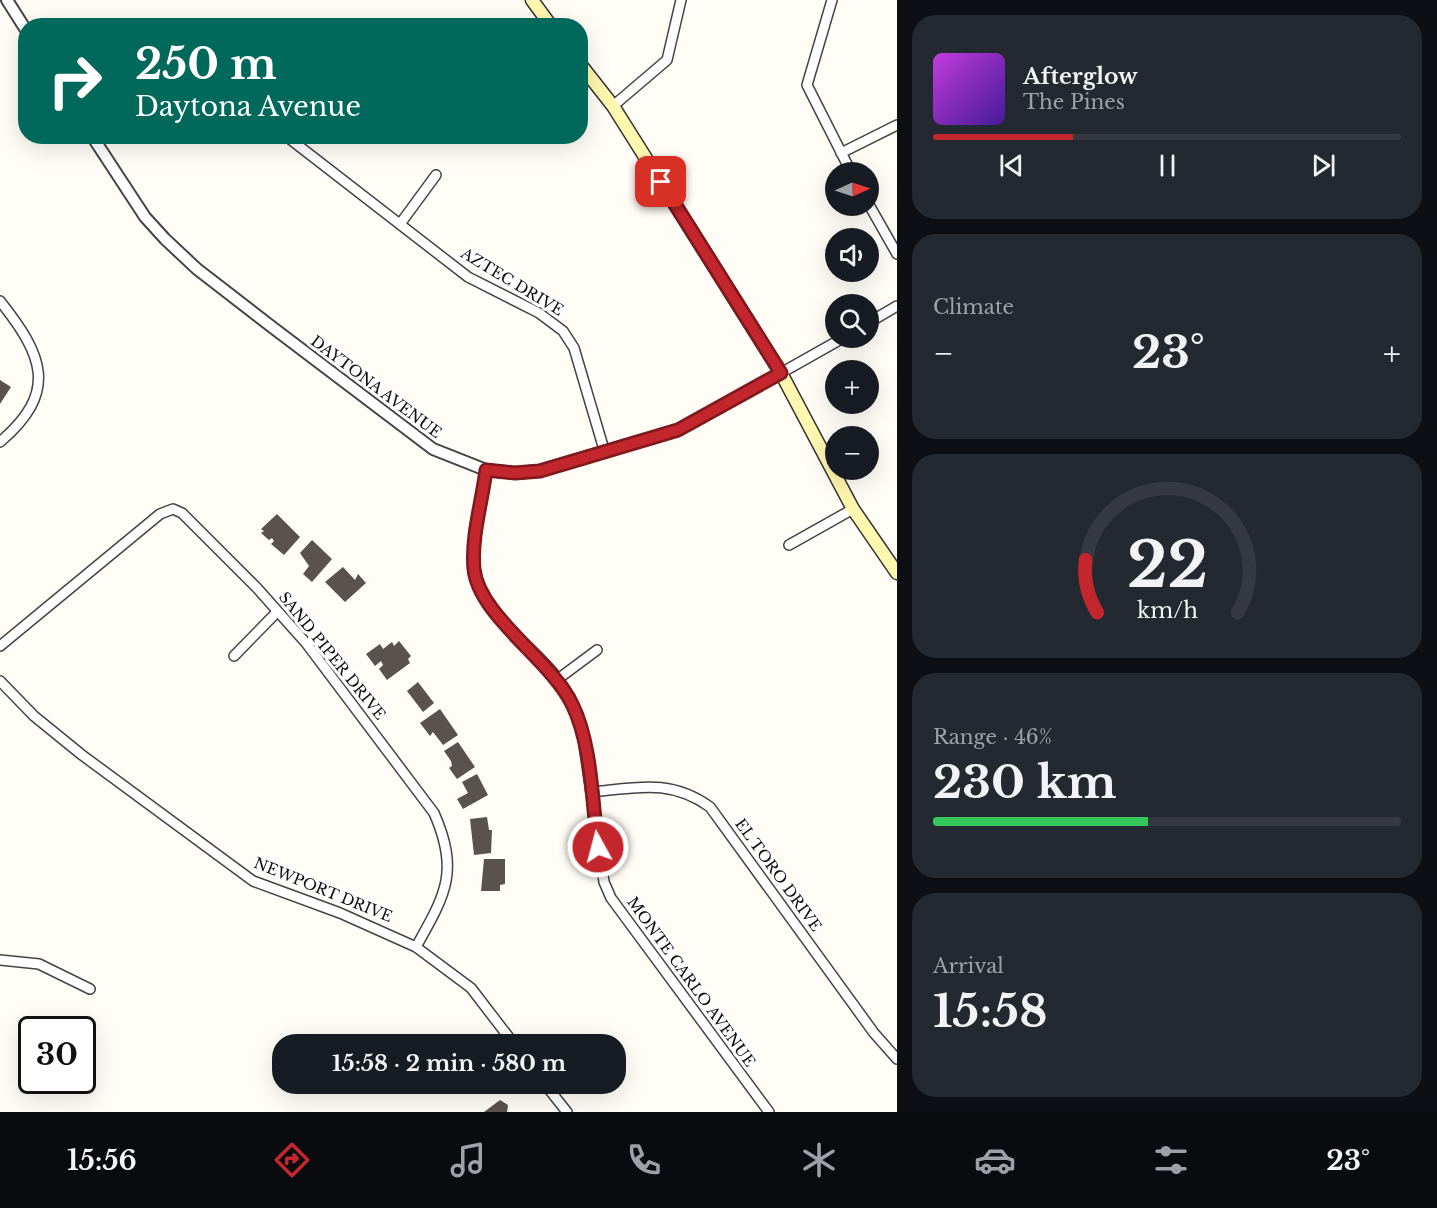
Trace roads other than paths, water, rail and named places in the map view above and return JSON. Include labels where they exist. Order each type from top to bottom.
[{"type":"main road","points":[[532,0],[545,18]]},
{"type":"main road","points":[[588,74],[613,106],[781,373],[853,509],[897,573]]},
{"type":"street","points":[[7,0],[18,18]]},
{"type":"street","points":[[613,106],[667,60],[681,0]]},
{"type":"street","points":[[832,0],[807,85],[846,162]]},
{"type":"street","points":[[841,153],[897,125]]},
{"type":"street","name":"DAYTONA AVENUE","points":[[97,144],[145,217],[197,269],[433,449],[486,470],[515,473],[540,471],[678,430],[781,373]]},
{"type":"street","name":"AZTEC DRIVE","points":[[296,144],[468,277],[539,313],[563,331],[574,348],[605,453]]},
{"type":"street","points":[[400,224],[436,175]]},
{"type":"street","points":[[875,216],[897,254]]},
{"type":"street","points":[[0,301],[30,341],[36,356],[38,377],[36,395],[26,417],[0,442]]},
{"type":"street","points":[[879,317],[897,306]]},
{"type":"street","points":[[781,373],[825,348]]},
{"type":"street","name":"MONTE CARLO AVENUE","points":[[486,470],[474,571],[482,591],[495,612],[558,679],[581,724],[600,866],[611,898],[769,1112]]},
{"type":"street","name":"SAND PIPER DRIVE","points":[[0,646],[160,514],[173,509],[182,513],[257,588],[306,643],[434,813],[448,854],[446,884],[440,903],[416,946]]},
{"type":"street","points":[[789,545],[853,509]]},
{"type":"street","points":[[234,656],[277,612]]},
{"type":"street","points":[[558,679],[597,650]]},
{"type":"street","name":"NEWPORT DRIVE","points":[[0,681],[34,717],[82,756],[253,881],[340,913],[416,946],[471,988],[506,1034]]},
{"type":"street","name":"EL TORO DRIVE","points":[[591,792],[662,786],[686,791],[710,807],[874,1034],[897,1059]]},
{"type":"street","points":[[0,960],[39,964],[90,990]]},
{"type":"street","points":[[553,1094],[567,1112]]}]
